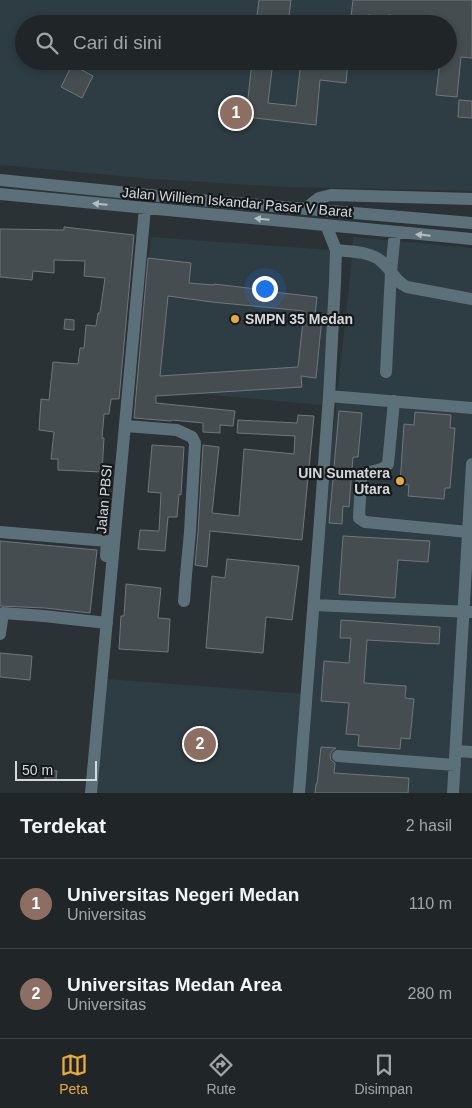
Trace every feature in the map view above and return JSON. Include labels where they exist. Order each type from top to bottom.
[{"type":"street","name":"Jalan Williem Iskandar Pasar V Barat","points":[[0,180],[472,223]]},
{"type":"street","name":"Jalan Williem Iskandar Pasar V Barat","points":[[0,194],[472,239]]},
{"type":"street","points":[[305,209],[319,198],[331,194],[472,199]]},
{"type":"street","name":"Jalan PBSI","points":[[91,793],[103,623],[126,426],[145,208]]},
{"type":"street","points":[[299,793],[329,396],[336,250],[326,226]]},
{"type":"street","points":[[386,372],[395,232]]},
{"type":"street","points":[[336,250],[377,258],[384,263],[401,285],[472,299]]},
{"type":"street","points":[[329,396],[472,408]]},
{"type":"street","points":[[394,401],[388,464],[383,470],[370,471],[363,475],[361,479],[359,518],[365,522],[468,532]]},
{"type":"street","points":[[126,426],[178,430],[192,437],[195,443],[184,601]]},
{"type":"street","points":[[453,793],[466,671],[469,569],[468,532],[471,509],[472,464]]},
{"type":"street","points":[[0,532],[108,541],[103,623],[2,612],[0,634]]},
{"type":"street","points":[[314,605],[468,612]]},
{"type":"street","points":[[456,751],[472,752]]},
{"type":"street","points":[[338,756],[455,765]]},
{"type":"shaded area","points":[[0,0],[472,0],[472,191],[286,187],[153,179],[0,165]]},
{"type":"shaded area","name":"SMPN 35 Medan","points":[[151,237],[332,250],[322,405],[135,388]]},
{"type":"shaded area","name":"UIN Sumatera Utara","points":[[353,237],[472,248],[472,793],[96,793],[107,679],[305,694]]},
{"type":"building","points":[[259,0],[291,0],[289,15],[257,15]]},
{"type":"building","points":[[353,0],[472,0],[472,58],[461,57],[457,97],[436,95],[439,70],[457,70],[457,15],[351,15]]},
{"type":"building","points":[[70,70],[82,70],[93,76],[82,98],[61,87]]},
{"type":"building","points":[[251,70],[272,70],[268,103],[296,106],[300,70],[347,70],[346,83],[320,80],[316,125],[246,117]]},
{"type":"building","points":[[459,100],[472,101],[472,118],[458,117]]},
{"type":"building","points":[[64,227],[134,235],[119,399],[111,399],[109,414],[104,414],[102,472],[58,470],[58,459],[51,459],[54,432],[39,430],[41,399],[49,400],[53,362],[78,364],[80,348],[84,348],[86,325],[96,326],[98,313],[100,313],[105,278],[84,276],[85,261],[54,260],[54,273],[33,271],[32,280],[0,277],[0,229],[64,230]]},
{"type":"building","points":[[148,258],[191,263],[189,283],[214,284],[317,297],[315,316],[322,317],[316,378],[301,376],[302,387],[156,396],[156,403],[235,411],[233,426],[220,425],[220,433],[203,432],[203,423],[134,418]],"holes":[[[168,296],[304,311],[298,367],[160,376]]]},
{"type":"building","points":[[65,319],[74,320],[74,330],[64,329]]},
{"type":"building","points":[[339,411],[362,413],[358,457],[353,457],[349,507],[343,506],[342,524],[329,523]]},
{"type":"building","points":[[415,412],[451,415],[450,428],[455,428],[450,488],[445,488],[444,499],[408,496],[409,485],[400,484],[404,424],[414,425]]},
{"type":"building","points":[[298,415],[314,416],[302,540],[210,531],[207,567],[195,565],[203,445],[219,447],[212,513],[239,516],[244,449],[294,454],[295,436],[237,433],[238,420],[297,423]]},
{"type":"building","points":[[152,445],[184,447],[181,495],[179,494],[177,517],[168,517],[165,551],[138,549],[140,530],[159,531],[161,493],[148,492]]},
{"type":"building","points":[[343,536],[430,541],[428,562],[398,560],[395,598],[339,594]]},
{"type":"building","points":[[0,541],[97,550],[90,613],[0,606]]},
{"type":"building","points":[[227,559],[299,566],[292,620],[266,617],[263,653],[206,648],[212,576],[225,578]]},
{"type":"building","points":[[126,584],[161,588],[158,618],[170,619],[168,652],[119,649],[121,616],[124,616]]},
{"type":"building","points":[[341,620],[440,627],[439,644],[367,640],[364,683],[406,686],[405,698],[414,699],[410,739],[401,738],[400,749],[358,746],[359,735],[346,734],[349,703],[321,701],[324,661],[349,663],[351,638],[340,638]]},
{"type":"building","points":[[0,653],[32,656],[30,680],[0,677]]},
{"type":"building","points":[[321,747],[336,748],[330,755],[331,760],[335,763],[334,773],[409,778],[408,793],[315,793]]},
{"type":"building","points":[[46,770],[57,771],[56,780],[45,779]]},
{"type":"place","name":"Universitas Negeri Medan","points":[[236,113]]},
{"type":"place","name":"SMPN 35 Medan","points":[[235,319]]},
{"type":"place","name":"UIN Sumatera Utara","points":[[400,481]]},
{"type":"place","name":"Universitas Medan Area","points":[[200,744]]}]
